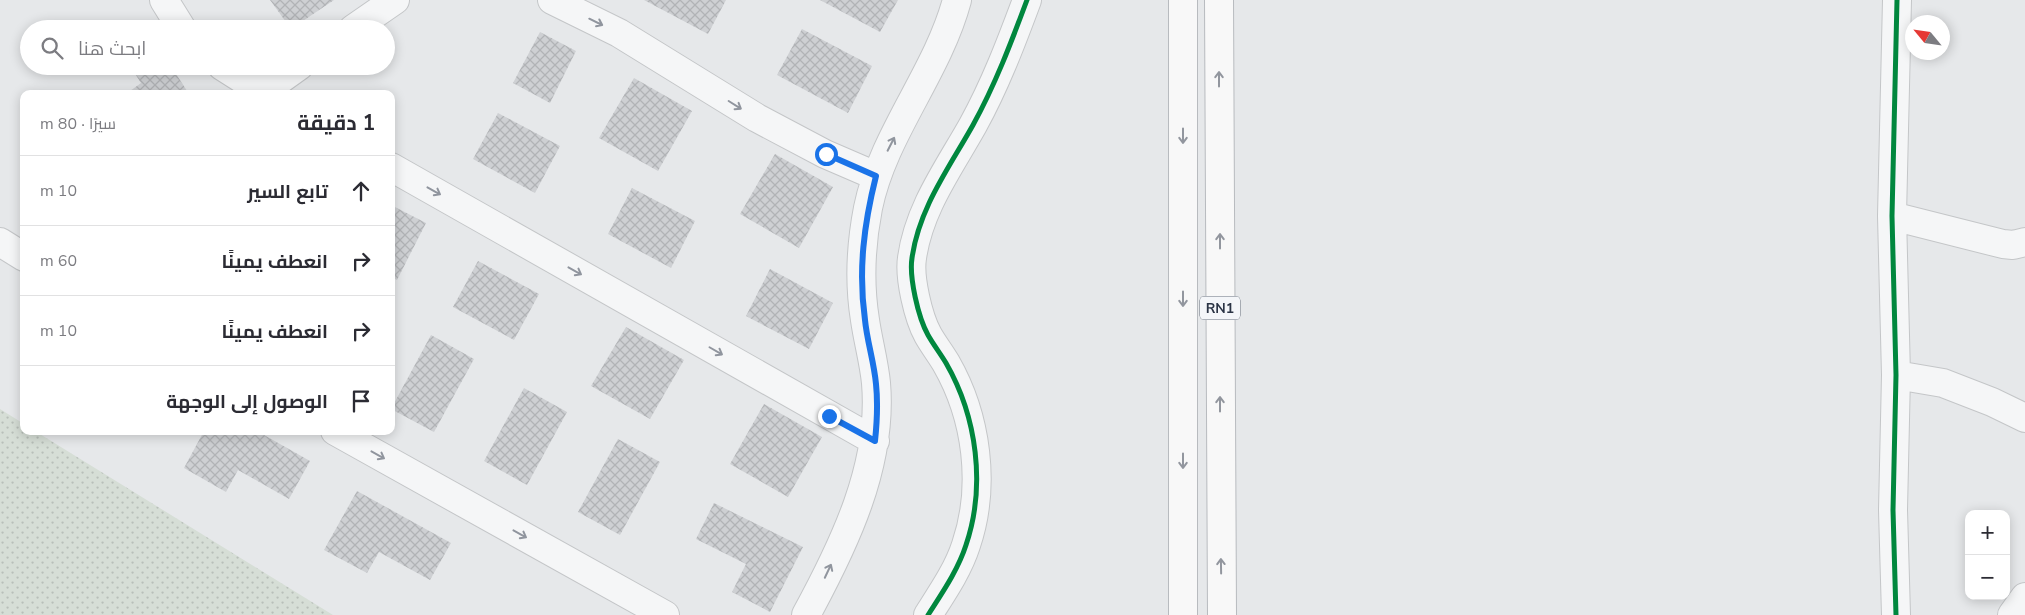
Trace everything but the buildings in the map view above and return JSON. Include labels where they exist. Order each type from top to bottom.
[{"type":"highway","name":"RN1","points":[[1183,0],[1183,615]]},
{"type":"highway","name":"RN1","points":[[1219,0],[1222,615]]},
{"type":"street","points":[[164,0],[176,20]]},
{"type":"street","points":[[366,20],[396,0]]},
{"type":"street","points":[[552,0],[619,33],[757,118],[826,154],[876,176]]},
{"type":"street","points":[[806,615],[830,566],[861,493],[867,477],[875,441],[877,418],[876,383],[865,320],[862,241],[876,176],[924,82],[945,34],[957,0]]},
{"type":"street","points":[[928,615],[950,580],[966,547],[976,509],[975,467],[973,437],[964,398],[946,363],[926,333],[915,296],[911,260],[918,227],[934,191],[993,86],[1026,0]]},
{"type":"street","points":[[1896,615],[1893,510],[1896,374],[1892,216],[1897,0]]},
{"type":"street","points":[[236,75],[258,90]]},
{"type":"street","points":[[267,90],[287,75]]},
{"type":"street","points":[[395,169],[875,441]]},
{"type":"street","points":[[1892,216],[2003,244],[2013,245],[2025,242]]},
{"type":"street","points":[[0,242],[20,254]]},
{"type":"street","points":[[1896,374],[1943,383],[1992,402],[2025,418]]},
{"type":"street","points":[[343,435],[665,615]]},
{"type":"street","points":[[2012,615],[2025,597]]},
{"type":"shaded area","points":[[0,409],[20,422],[20,435],[41,435],[333,615],[0,615]]},
{"type":"cycle path","points":[[928,615],[963,554],[972,522],[977,476],[975,452],[965,406],[957,384],[928,335],[921,318],[913,286],[912,258],[921,222],[928,205],[988,95],[1009,48],[1027,0]]},
{"type":"cycle path","points":[[1896,615],[1893,510],[1896,375],[1892,216],[1897,0]]},
{"type":"route","points":[[826,154],[876,176],[862,241],[862,283],[865,320],[876,383],[877,418],[875,441],[829,416]]}]
